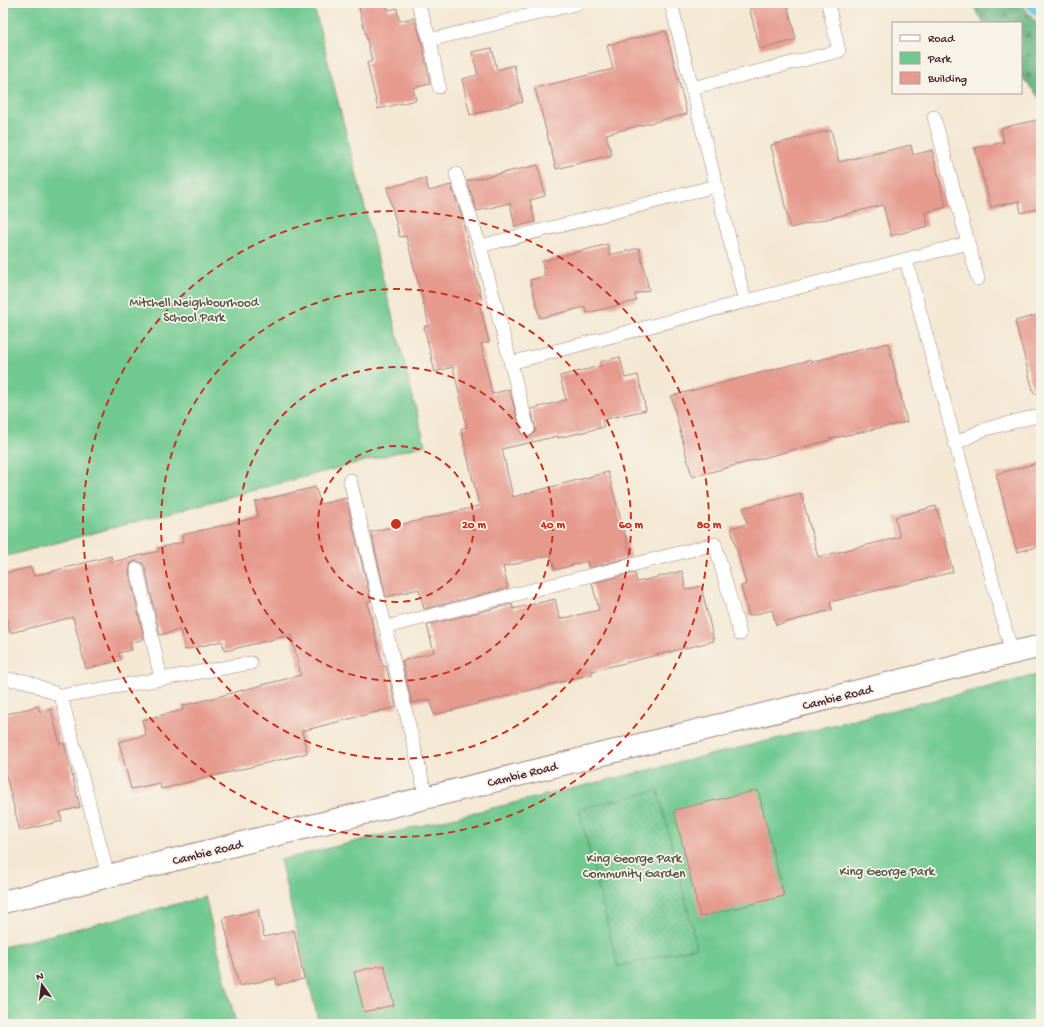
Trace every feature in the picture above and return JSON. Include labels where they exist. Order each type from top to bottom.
[{"type":"main road","name":"Cambie Road","points":[[3,902],[426,796],[1041,646]]},
{"type":"lane","points":[[418,3],[430,40],[439,87]]},
{"type":"lane","points":[[430,40],[578,3]]},
{"type":"lane","points":[[671,3],[745,302]]},
{"type":"lane","points":[[692,88],[839,51],[828,3]]},
{"type":"lane","points":[[934,117],[978,279]]},
{"type":"lane","points":[[456,174],[480,246],[528,429]]},
{"type":"lane","points":[[480,246],[716,186]]},
{"type":"lane","points":[[510,363],[968,244]]},
{"type":"lane","points":[[906,260],[1012,653]]},
{"type":"lane","points":[[955,444],[982,430],[1041,415]]},
{"type":"lane","points":[[350,480],[426,796]]},
{"type":"lane","points":[[386,627],[715,544],[740,634]]},
{"type":"lane","points":[[137,569],[162,679]]},
{"type":"lane","points":[[3,679],[26,681],[61,696],[251,663]]},
{"type":"lane","points":[[61,696],[108,876]]},
{"type":"green space","name":"Mitchell Neighbourhood School Park","points":[[20,3],[313,3],[425,445],[3,557],[3,7]]},
{"type":"green space","points":[[972,3],[1021,3],[1041,29],[1041,100],[1022,77],[1022,22],[982,22]]},
{"type":"green space","name":"King George Park","points":[[1041,674],[1041,1024],[319,1024],[280,860]]},
{"type":"green space","name":"King George Park Community Garden","points":[[658,790],[697,947],[618,967],[579,809]]},
{"type":"green space","points":[[205,897],[236,1024],[3,1024],[3,947]]},
{"type":"building","points":[[358,3],[387,3],[388,10],[397,8],[399,21],[414,18],[422,42],[430,84],[413,88],[416,100],[378,109],[367,63],[372,61]]},
{"type":"building","points":[[748,3],[787,3],[796,40],[760,49]]},
{"type":"building","points":[[666,31],[687,114],[606,134],[612,155],[556,169],[535,88],[613,69],[607,45]]},
{"type":"building","points":[[492,48],[497,70],[514,65],[523,102],[470,115],[462,79],[478,75],[472,52]]},
{"type":"building","points":[[1041,119],[1041,208],[1021,213],[1019,201],[991,207],[975,148],[1004,142],[1001,128]]},
{"type":"building","points":[[831,130],[839,162],[911,145],[913,155],[932,150],[946,207],[925,213],[928,226],[891,236],[883,205],[790,228],[771,145]]},
{"type":"building","points":[[538,165],[545,196],[530,200],[535,222],[515,227],[510,203],[477,211],[467,181]]},
{"type":"building","points":[[425,178],[429,191],[451,185],[461,214],[482,301],[479,302],[489,342],[481,344],[492,394],[509,389],[522,434],[530,437],[536,431],[531,409],[566,400],[560,376],[601,366],[600,362],[620,357],[625,378],[638,375],[646,410],[602,420],[604,427],[502,449],[513,497],[608,472],[631,557],[589,568],[587,561],[555,570],[551,555],[503,567],[508,588],[424,609],[419,589],[386,597],[371,532],[479,506],[461,429],[467,427],[453,367],[435,372],[424,327],[429,325],[406,236],[400,237],[387,188]]},
{"type":"building","points":[[608,244],[610,255],[639,248],[649,290],[635,294],[636,301],[587,313],[585,307],[540,318],[530,280],[545,276],[542,261]]},
{"type":"building","points":[[1041,314],[1041,393],[1034,394],[1015,321]]},
{"type":"building","points":[[888,343],[907,422],[829,439],[830,440],[692,477],[671,396],[810,360],[811,362]]},
{"type":"building","points":[[1041,462],[1041,546],[1017,552],[996,474]]},
{"type":"building","points":[[315,487],[321,504],[346,498],[371,601],[367,602],[383,667],[386,666],[396,707],[302,731],[307,753],[161,789],[160,783],[131,789],[119,742],[146,735],[142,720],[183,710],[182,706],[301,675],[291,635],[225,651],[222,641],[185,650],[180,630],[160,635],[145,567],[143,563],[136,561],[131,563],[129,571],[144,639],[130,643],[132,650],[118,653],[121,660],[86,669],[73,617],[10,633],[3,603],[3,574],[31,567],[34,576],[111,556],[112,562],[159,551],[158,548],[183,542],[182,535],[258,517],[255,502]]},
{"type":"building","points":[[801,493],[818,557],[900,537],[895,517],[936,506],[953,572],[830,602],[832,610],[776,625],[772,610],[749,616],[741,586],[746,584],[731,528],[747,524],[743,508]]},
{"type":"building","points":[[682,571],[686,590],[701,586],[714,641],[592,671],[592,674],[434,715],[430,699],[412,703],[402,661],[434,652],[427,625],[512,604],[513,609],[555,599],[560,619],[599,610],[592,583],[635,573],[637,582]]},
{"type":"building","points":[[38,706],[40,712],[51,709],[60,744],[64,743],[80,807],[60,812],[62,821],[20,831],[3,764],[3,715]]},
{"type":"building","points":[[758,790],[784,896],[700,917],[674,810]]},
{"type":"building","points":[[258,910],[264,937],[294,930],[304,979],[277,985],[276,978],[239,986],[223,918]]},
{"type":"building","points":[[384,965],[394,1005],[364,1012],[354,972]]},
{"type":"waterway","points":[[1028,3],[1041,17]]}]
